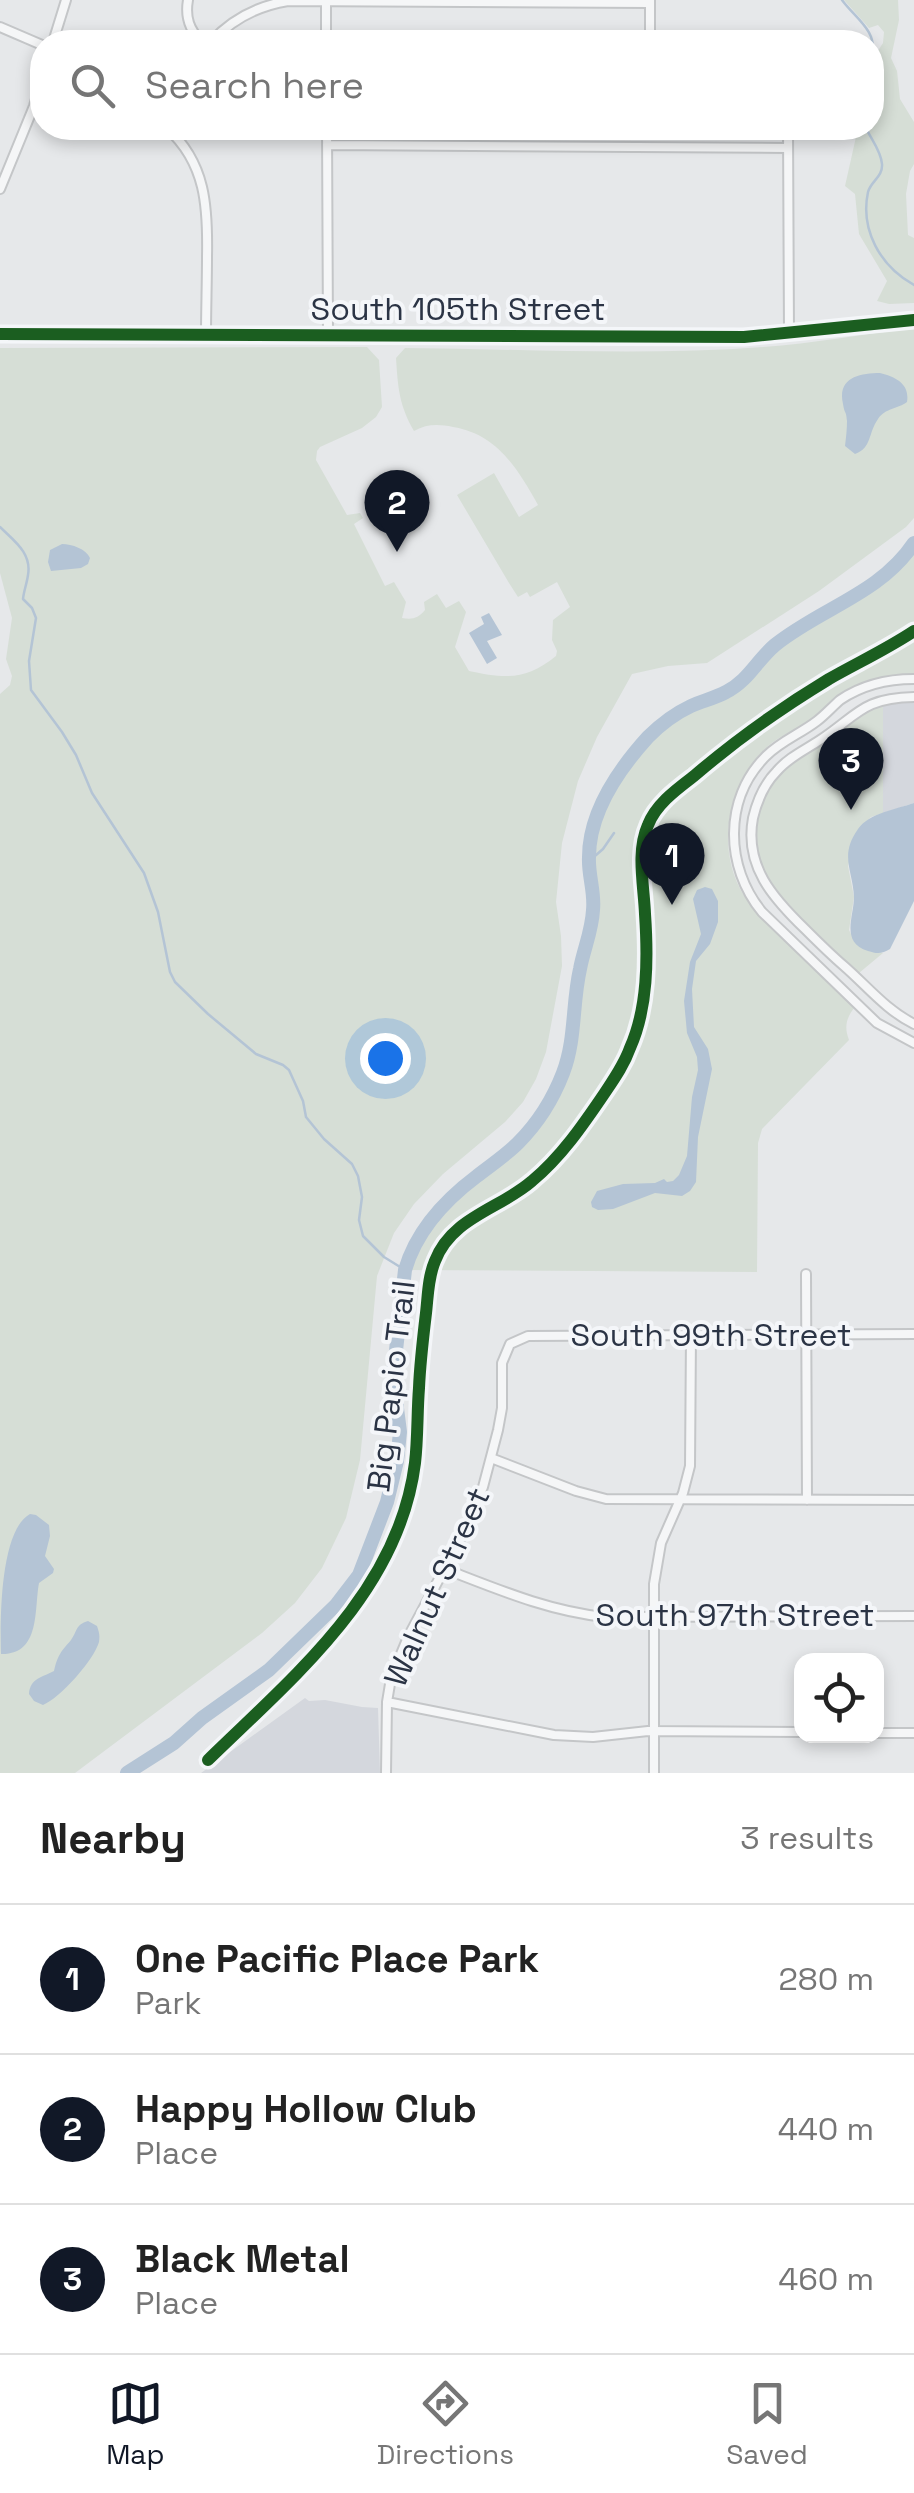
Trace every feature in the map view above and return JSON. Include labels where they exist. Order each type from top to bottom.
[{"type":"street","points":[[57,30],[66,0]]},
{"type":"street","points":[[188,0],[186,10],[192,30]]},
{"type":"street","points":[[326,0],[326,30]]},
{"type":"street","points":[[222,30],[244,14],[272,4],[326,0],[650,1],[650,30]]},
{"type":"street","points":[[0,27],[30,40]]},
{"type":"street","points":[[0,189],[4,168],[30,106]]},
{"type":"street","points":[[178,140],[191,156],[204,185],[208,222],[206,335]]},
{"type":"street","points":[[327,140],[328,336]]},
{"type":"street","points":[[788,140],[789,333]]},
{"type":"street","points":[[327,145],[788,148]]},
{"type":"street","name":"South 105th Street","points":[[0,334],[688,337],[789,333],[914,320]]},
{"type":"street","points":[[914,679],[887,681],[850,694],[817,722],[770,751],[756,766],[740,796],[733,835],[742,881],[762,912],[877,1023],[914,1044]]},
{"type":"street","points":[[914,698],[870,704],[783,765],[758,799],[751,834],[756,866],[776,900],[889,1009],[914,1024]]},
{"type":"street","points":[[806,1274],[807,1500]]},
{"type":"street","name":"South 99th Street","points":[[510,1344],[528,1336],[914,1334]]},
{"type":"street","points":[[654,1773],[658,1554],[688,1477],[691,1335]]},
{"type":"street","name":"Walnut Street","points":[[386,1773],[391,1678],[474,1511],[502,1408],[502,1363],[510,1344]]},
{"type":"street","points":[[491,1458],[597,1497],[624,1500],[914,1500]]},
{"type":"street","name":"South 97th Street","points":[[444,1569],[562,1611],[605,1617],[914,1616]]},
{"type":"street","points":[[387,1702],[554,1735],[794,1732]]},
{"type":"street","points":[[884,1733],[914,1733]]},
{"type":"shaded area","points":[[844,0],[898,0],[899,20],[891,58],[897,71],[900,99],[914,122],[914,164],[906,194],[908,235],[914,238],[914,303],[877,301],[887,281],[859,234],[855,194],[845,186],[855,140],[884,140],[884,30],[878,25],[869,28]]},
{"type":"shaded area","points":[[914,329],[914,518],[819,591],[707,663],[632,674],[597,737],[578,781],[562,843],[556,902],[562,966],[546,1052],[523,1102],[443,1174],[414,1204],[394,1233],[377,1276],[360,1460],[346,1518],[322,1568],[295,1603],[262,1633],[75,1773],[0,1773],[0,694],[10,685],[12,676],[6,659],[12,618],[0,573],[0,348],[367,347],[379,360],[382,407],[362,428],[320,447],[316,460],[347,515],[360,513],[363,518],[354,524],[385,586],[394,582],[406,602],[402,618],[420,615],[425,610],[424,602],[437,594],[446,608],[459,601],[466,612],[455,647],[469,671],[515,676],[535,670],[556,656],[553,620],[570,607],[557,582],[530,597],[527,592],[518,597],[457,495],[494,473],[519,517],[538,505],[514,466],[482,437],[442,425],[414,431],[402,404],[398,378],[396,358],[405,348],[718,350]]},
{"type":"shaded area","points":[[914,543],[914,674],[863,683],[772,743],[743,779],[730,816],[729,856],[743,894],[764,920],[855,1007],[847,1023],[849,1040],[762,1129],[758,1143],[757,1272],[405,1270],[416,1243],[433,1218],[465,1185],[525,1135],[559,1083],[570,1047],[578,982],[592,919],[590,841],[600,808],[627,763],[663,724],[691,706],[734,687],[775,645],[890,572]]},
{"type":"shaded area","points":[[914,702],[914,803],[883,813],[883,704]]},
{"type":"shaded area","points":[[883,704],[883,813],[871,817],[857,831],[848,866],[854,897],[849,930],[856,943],[883,953],[859,973],[785,903],[760,861],[756,837],[761,806],[782,772]]},
{"type":"shaded area","points":[[305,1698],[378,1708],[380,1773],[201,1773]]},
{"type":"water","points":[[880,373],[901,382],[907,402],[881,415],[867,444],[855,454],[845,446],[843,388],[857,376]]},
{"type":"water","points":[[62,544],[85,552],[90,558],[88,564],[51,571],[50,550]]},
{"type":"water","points":[[489,613],[502,635],[487,641],[497,658],[487,664],[469,633],[484,624],[481,617]]},
{"type":"water","points":[[914,803],[914,901],[890,949],[871,952],[859,947],[851,935],[854,897],[849,847],[858,829],[869,819]]},
{"type":"water","points":[[712,889],[718,901],[718,922],[710,944],[696,961],[692,989],[694,1027],[708,1049],[712,1069],[698,1137],[696,1182],[682,1196],[655,1193],[613,1209],[598,1210],[591,1202],[597,1191],[623,1184],[673,1181],[687,1156],[698,1070],[687,1033],[684,1001],[690,962],[701,934],[693,899],[697,890]]},
{"type":"water","points":[[30,1514],[49,1525],[45,1556],[54,1569],[39,1583],[29,1639],[14,1652],[1,1654],[7,1556],[20,1523]]},
{"type":"water","points":[[88,1621],[97,1626],[99,1635],[91,1658],[50,1701],[43,1705],[34,1701],[29,1694],[32,1685],[54,1671],[77,1628]]},
{"type":"waterway","points":[[842,0],[868,30]]},
{"type":"waterway","points":[[873,140],[882,164],[868,192],[870,233],[891,268],[914,285]]},
{"type":"waterway","points":[[0,527],[21,548],[29,567],[23,599],[36,618],[29,661],[31,690],[62,732],[92,793],[144,873],[175,982],[256,1054],[289,1070],[306,1117],[352,1164],[358,1176],[363,1236],[384,1257],[405,1270]]},
{"type":"waterway","points":[[127,1773],[174,1743],[269,1670],[336,1605],[359,1575],[387,1502],[397,1461],[400,1432],[393,1377],[405,1270],[416,1243],[433,1218],[465,1185],[525,1135],[559,1083],[570,1047],[578,982],[592,918],[590,841],[600,808],[617,777],[663,724],[685,709],[734,687],[775,645],[867,588],[900,561],[914,543]]},
{"type":"waterway","points":[[588,862],[614,833]]},
{"type":"cycle path","points":[[0,334],[744,337],[914,320]]},
{"type":"cycle path","name":"Big Papio Trail","points":[[208,1760],[338,1628],[388,1552],[405,1509],[415,1463],[429,1287],[443,1246],[465,1224],[519,1191],[553,1162],[625,1060],[636,1033],[645,982],[642,858],[644,835],[652,817],[674,792],[759,725],[829,679],[914,631]]},
{"type":"place","name":"Happy Hollow Club","points":[[397,552]]},
{"type":"place","name":"Black Metal","points":[[851,810]]},
{"type":"place","name":"One Pacific Place Park","points":[[672,905]]}]
